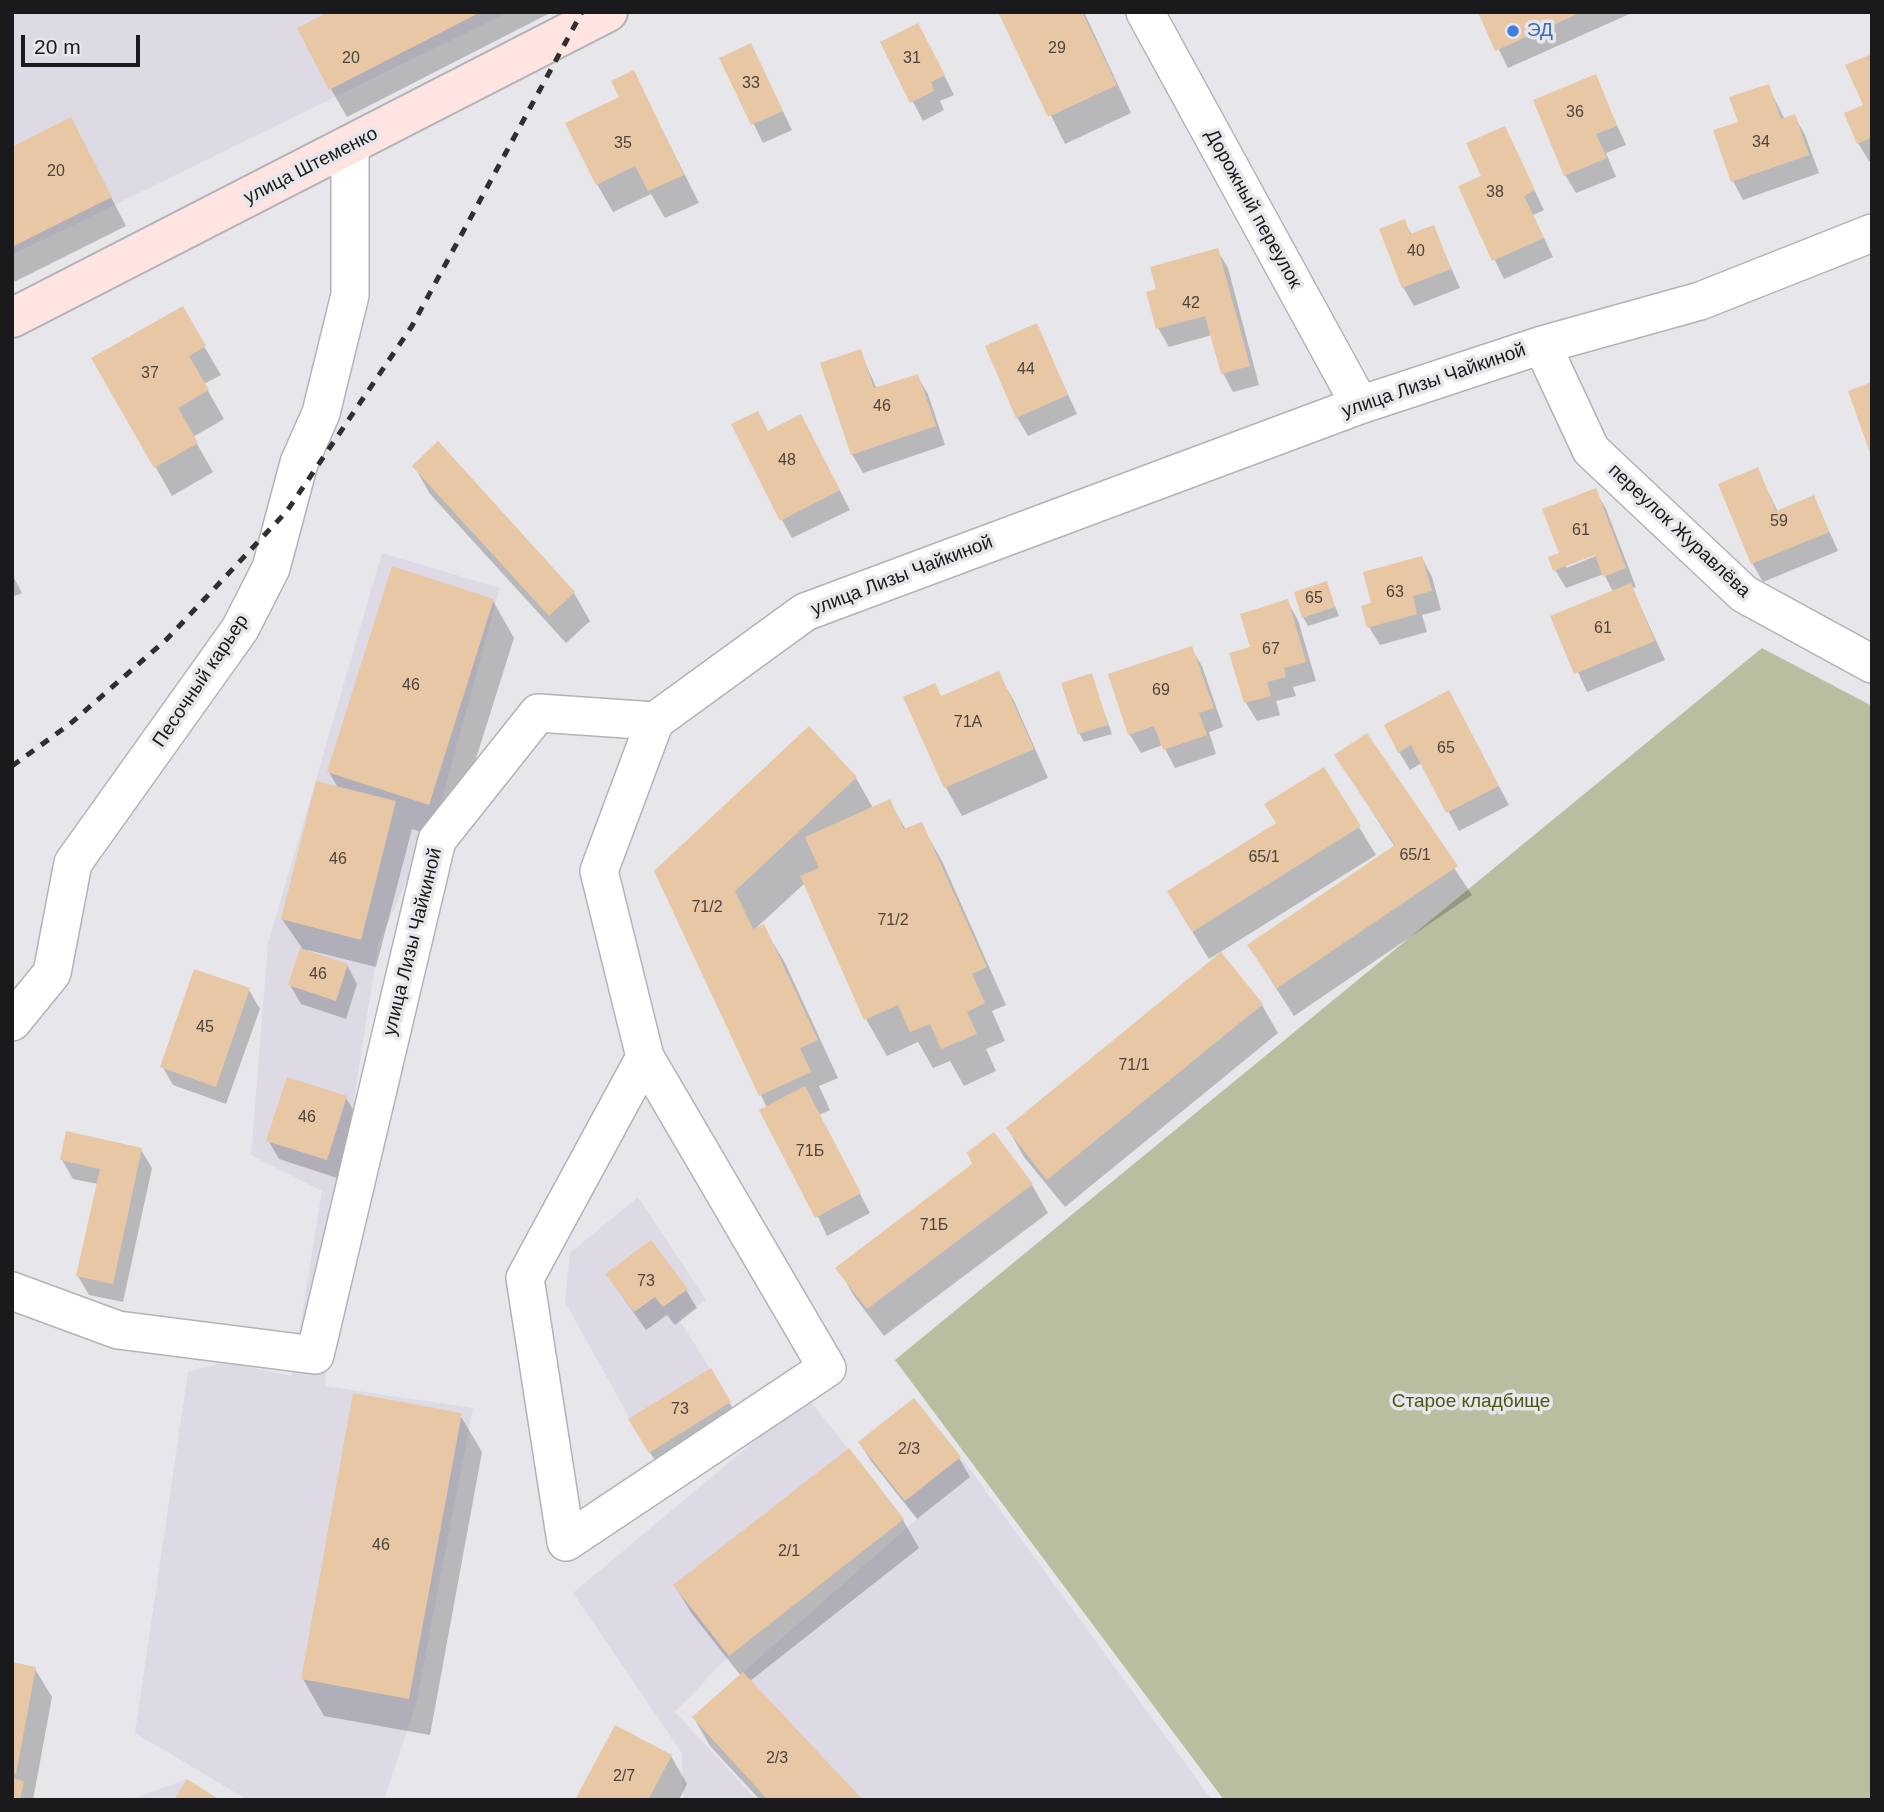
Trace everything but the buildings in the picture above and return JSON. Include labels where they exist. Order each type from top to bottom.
[{"type":"main road","name":"улица Штеменко","points":[[12,318],[350,147],[608,12]]},
{"type":"street","name":"Дорожный переулок","points":[[1146,12],[1360,405]]},
{"type":"street","name":"Песочный карьер","points":[[12,1022],[52,973],[73,863],[240,629],[271,568],[299,463],[321,413],[350,295],[350,147]]},
{"type":"street","name":"улица Лизы Чайкиной","points":[[12,1291],[118,1330],[315,1355],[437,840],[538,713],[655,721],[805,612],[1360,405],[1542,345],[1700,301],[1872,233]]},
{"type":"street","name":"переулок Журавлёва","points":[[1542,345],[1591,450],[1744,594],[1872,664]]},
{"type":"street","points":[[645,1057],[525,1278],[566,1542],[827,1368],[645,1057],[599,871],[655,721]]},
{"type":"shaded area","points":[[12,12],[509,12],[12,255]]},
{"type":"shaded area","points":[[382,553],[500,588],[439,810],[378,945],[354,1100],[325,1386],[473,1408],[416,1704],[384,1800],[248,1800],[135,1733],[188,1372],[225,1362],[292,1376],[322,1191],[251,1155],[268,944]]},
{"type":"shaded area","points":[[638,1197],[706,1300],[679,1319],[731,1402],[649,1453],[565,1302],[570,1253]]},
{"type":"shaded area","points":[[807,1397],[904,1519],[729,1656],[675,1712],[757,1800],[683,1800],[682,1753],[573,1593]]},
{"type":"shaded area","points":[[914,1398],[961,1457],[1212,1800],[768,1800],[692,1717],[918,1518],[858,1442]]},
{"type":"shaded area","points":[[187,1779],[220,1800],[130,1800]]},
{"type":"green space","name":"Старое кладбище","points":[[1762,648],[1872,706],[1872,1800],[1224,1800],[895,1360]]},
{"type":"railway","points":[[12,766],[70,724],[167,639],[287,511],[412,326],[582,12]]},
{"type":"place","name":"ЭД","points":[[1513,31]]}]
